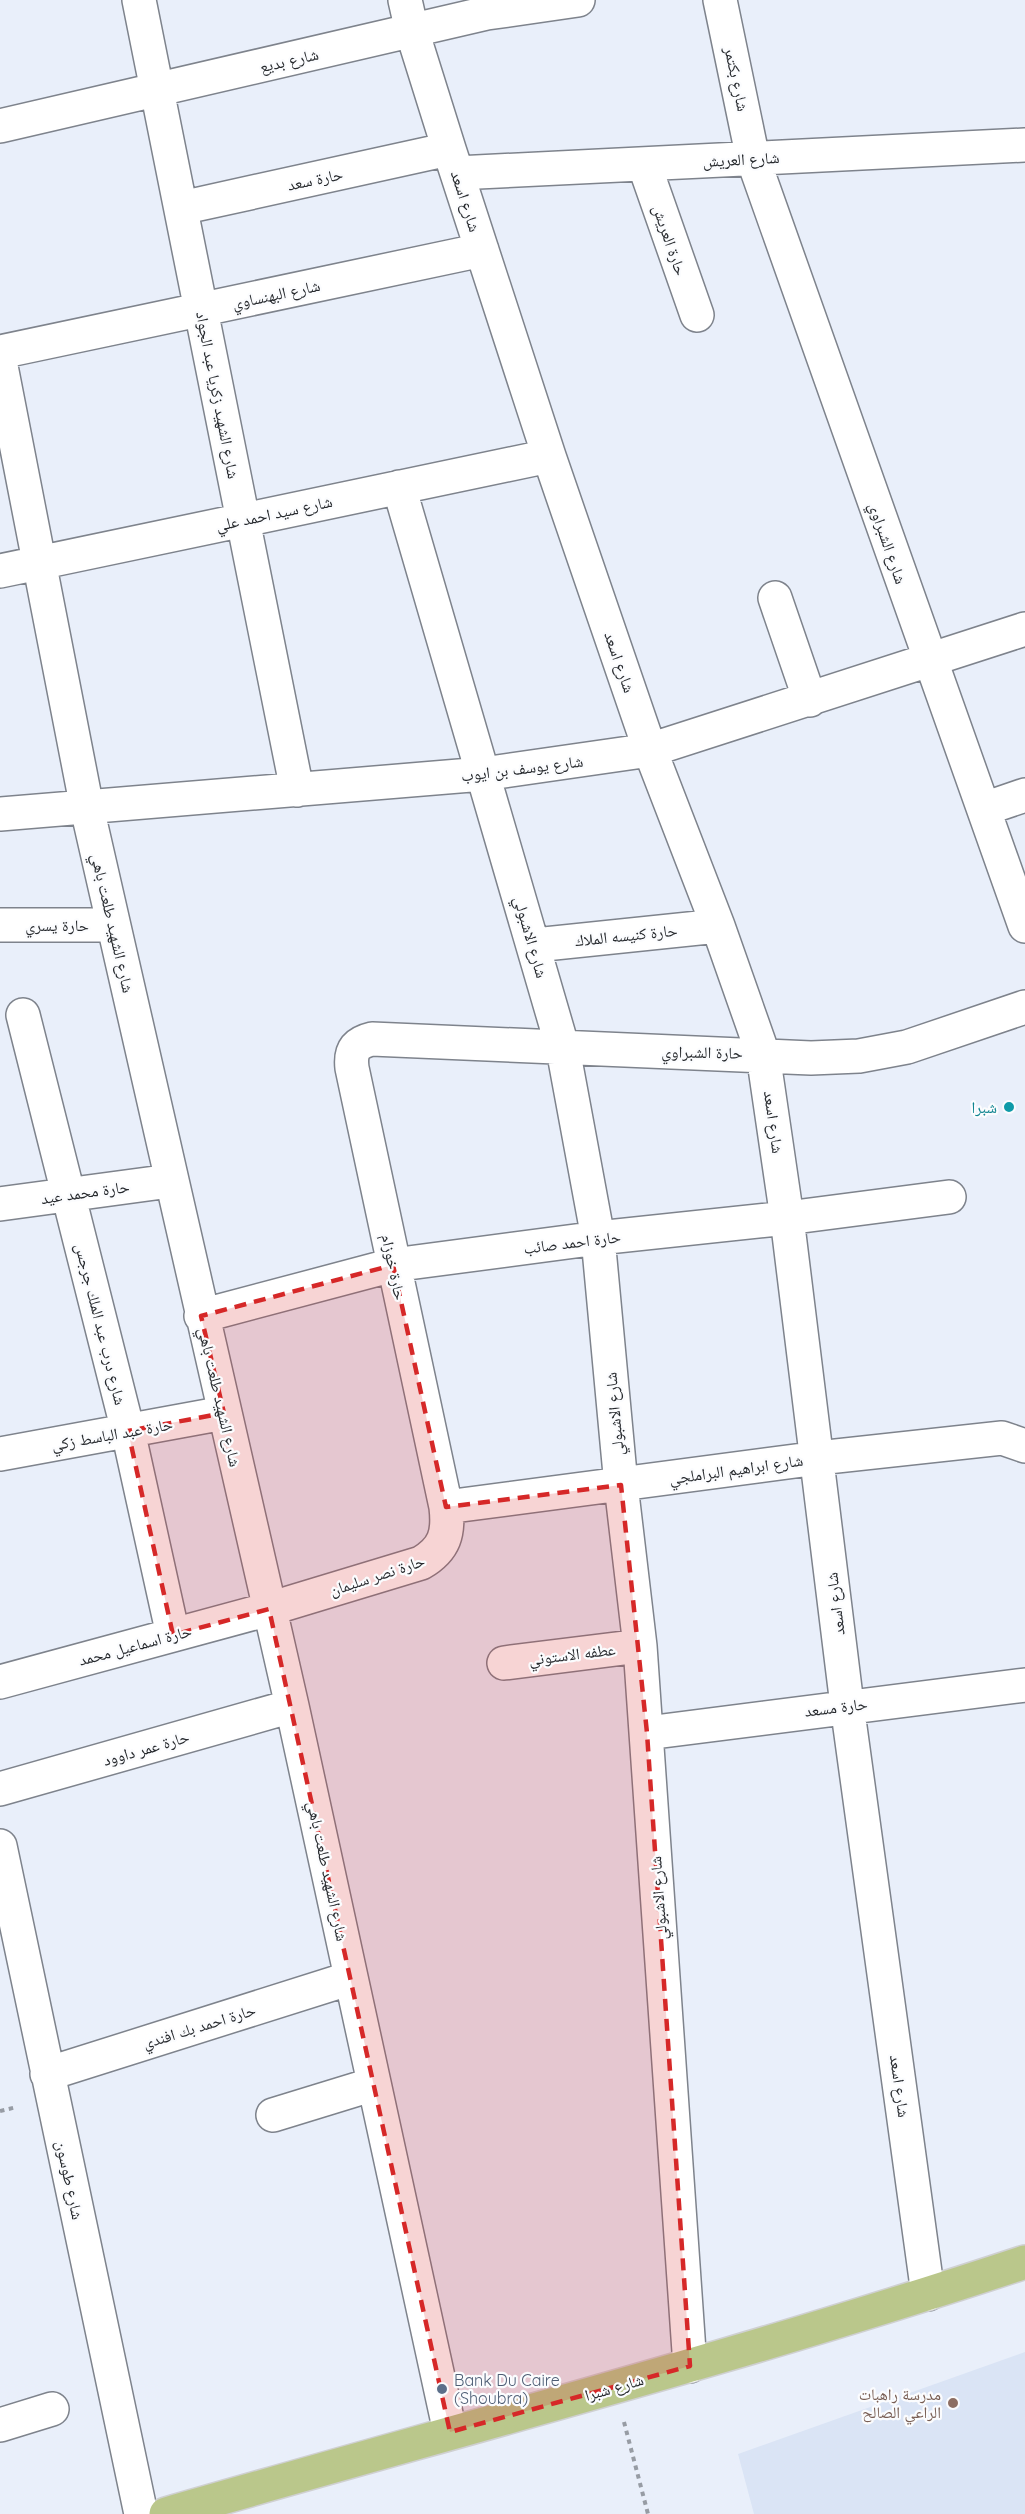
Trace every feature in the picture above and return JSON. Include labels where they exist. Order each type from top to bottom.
[{"type":"main road","name":"شارع شبرا","points":[[166,2514],[690,2366],[928,2294],[1025,2262]]},
{"type":"street","name":"شارع الشهيد زكريا عبد الجواد","points":[[139,0],[297,790]]},
{"type":"street","name":"شارع اسعد","points":[[405,0],[412,31],[453,161],[549,456],[650,750],[718,926],[763,1054],[788,1218],[848,1705],[928,2294]]},
{"type":"street","name":"شارع بديع","points":[[0,126],[487,14],[578,0]]},
{"type":"street","name":"شارع بكتمر","points":[[720,0],[753,159]]},
{"type":"street","name":"شارع العريش","points":[[453,161],[644,164],[1025,146]]},
{"type":"street","name":"شارع الشبراوي","points":[[753,159],[1025,926]]},
{"type":"street","name":"حارة سعد","points":[[180,208],[453,161]]},
{"type":"street","name":"حارة العريش","points":[[644,164],[697,315]]},
{"type":"street","name":"شارع البهنساوي","points":[[0,352],[482,250]]},
{"type":"street","name":"شارع الشهيد طلعت باهي","points":[[0,361],[87,808],[170,1181],[292,1706],[450,2432]]},
{"type":"street","name":"شارع سيد احمد علي","points":[[0,571],[549,456]]},
{"type":"street","name":"شارع الاشبولي","points":[[399,487],[535,945],[563,1049],[598,1238],[621,1485],[640,1646],[690,2366]]},
{"type":"street","points":[[775,598],[810,700]]},
{"type":"street","name":"شارع يوسف بن ايوب","points":[[0,814],[483,774],[650,750],[1025,629]]},
{"type":"street","points":[[984,809],[1025,795]]},
{"type":"street","name":"حارة يسري","points":[[0,925],[113,925]]},
{"type":"street","name":"حارة كنيسه الملاك","points":[[535,945],[718,926]]},
{"type":"street","name":"حارة الشبراوي","points":[[372,1039],[563,1049],[763,1054],[811,1058],[859,1056],[907,1047],[1025,1007]]},
{"type":"street","name":"شارع درب عبد الملك جرجس","points":[[23,1015],[128,1431],[173,1635]]},
{"type":"street","name":"حارة خوزام","points":[[372,1039],[354,1047],[351,1058],[446,1507]]},
{"type":"street","name":"حارة محمد عيد","points":[[0,1204],[170,1181]]},
{"type":"street","name":"حارة احمد صائب","points":[[201,1316],[393,1265],[598,1238],[788,1218],[949,1197]]},
{"type":"street","name":"حارة عبد الباسط زكي","points":[[0,1454],[224,1413]]},
{"type":"street","name":"شارع ابراهيم البراملجي","points":[[446,1507],[818,1458],[1002,1438],[1025,1446]]},
{"type":"street","name":"حارة نصر سليمان","points":[[269,1609],[421,1563],[435,1555],[445,1541],[448,1524],[446,1507]]},
{"type":"street","name":"حارة اسماعيل محمد","points":[[0,1682],[269,1609]]},
{"type":"street","name":"عطفه الاستوني","points":[[504,1664],[640,1646]]},
{"type":"street","name":"حارة مسعد","points":[[647,1733],[848,1705],[1025,1684]]},
{"type":"street","name":"حارة عمر داوود","points":[[0,1790],[292,1706]]},
{"type":"street","name":"شارع طوسون","points":[[0,1846],[4,1889],[47,2074],[141,2514]]},
{"type":"street","name":"حارة احمد بك افندي","points":[[47,2074],[351,1978]]},
{"type":"street","points":[[273,2115],[374,2084]]},
{"type":"street","points":[[0,2425],[52,2409]]},
{"type":"path","points":[[615,2386],[648,2514]]},
{"type":"highlighted area","points":[[393,1265],[446,1507],[621,1485],[647,1733],[690,2366],[450,2432],[269,1609],[173,1635],[128,1431],[224,1413],[201,1316]]},
{"type":"shaded area","name":"مدرسة راهبات الراعي الصالح","points":[[1025,2352],[1025,2514],[754,2514],[738,2454]]},
{"type":"place","name":"شبرا","points":[[1009,1107]]},
{"type":"place","name":"Bank Du Caire (Shoubra)","points":[[442,2389]]},
{"type":"place","name":"مدرسة راهبات الراعي الصالح","points":[[953,2403]]}]
